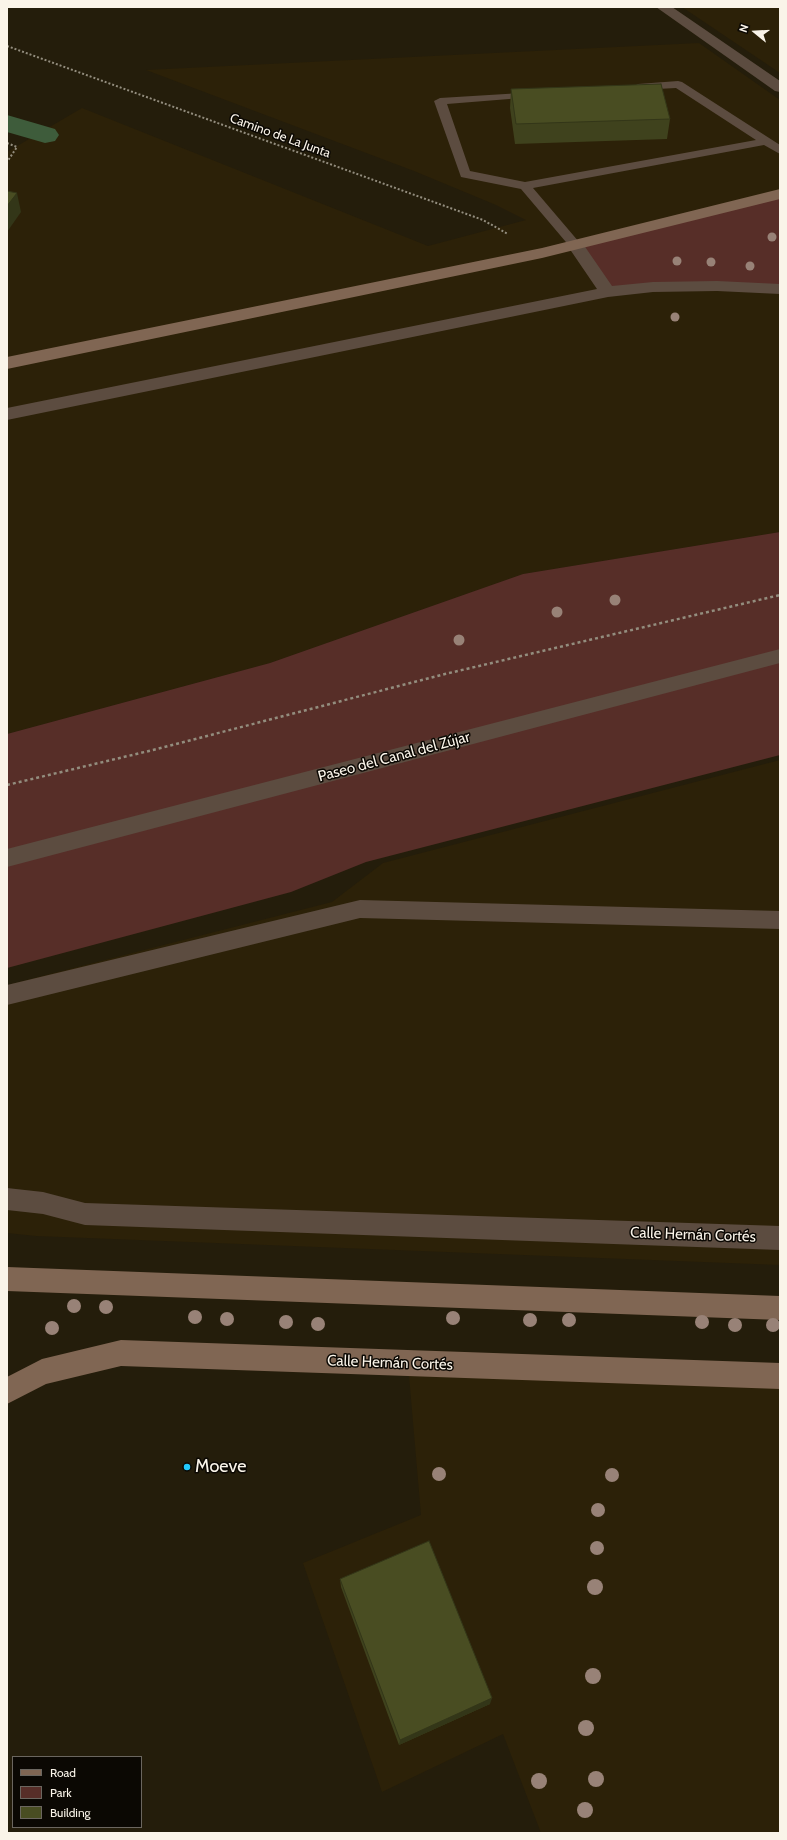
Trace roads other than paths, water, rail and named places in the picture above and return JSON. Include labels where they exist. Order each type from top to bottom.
[{"type":"street","points":[[664,7],[780,88]]},
{"type":"street","points":[[7,364],[542,253],[780,194]]},
{"type":"street","points":[[575,245],[608,292]]},
{"type":"street","points":[[7,414],[608,292],[654,287],[717,286],[780,289]]},
{"type":"street","name":"Paseo del Canal del Zújar","points":[[7,858],[780,656]]},
{"type":"street","points":[[7,995],[360,909],[780,920]]},
{"type":"street","name":"Calle Hernán Cortés","points":[[7,1199],[43,1203],[85,1214],[780,1238]]},
{"type":"street","points":[[7,1279],[780,1308]]},
{"type":"street","name":"Calle Hernán Cortés","points":[[7,1391],[42,1372],[121,1353],[780,1376]]},
{"type":"lane","points":[[623,88],[678,84],[780,150]]},
{"type":"lane","points":[[543,94],[440,101],[465,174],[525,186],[766,141]]},
{"type":"lane","points":[[525,186],[575,245]]},
{"type":"waterway","points":[[7,123],[45,135]]},
{"type":"place","name":"Moeve","points":[[187,1467]]}]
